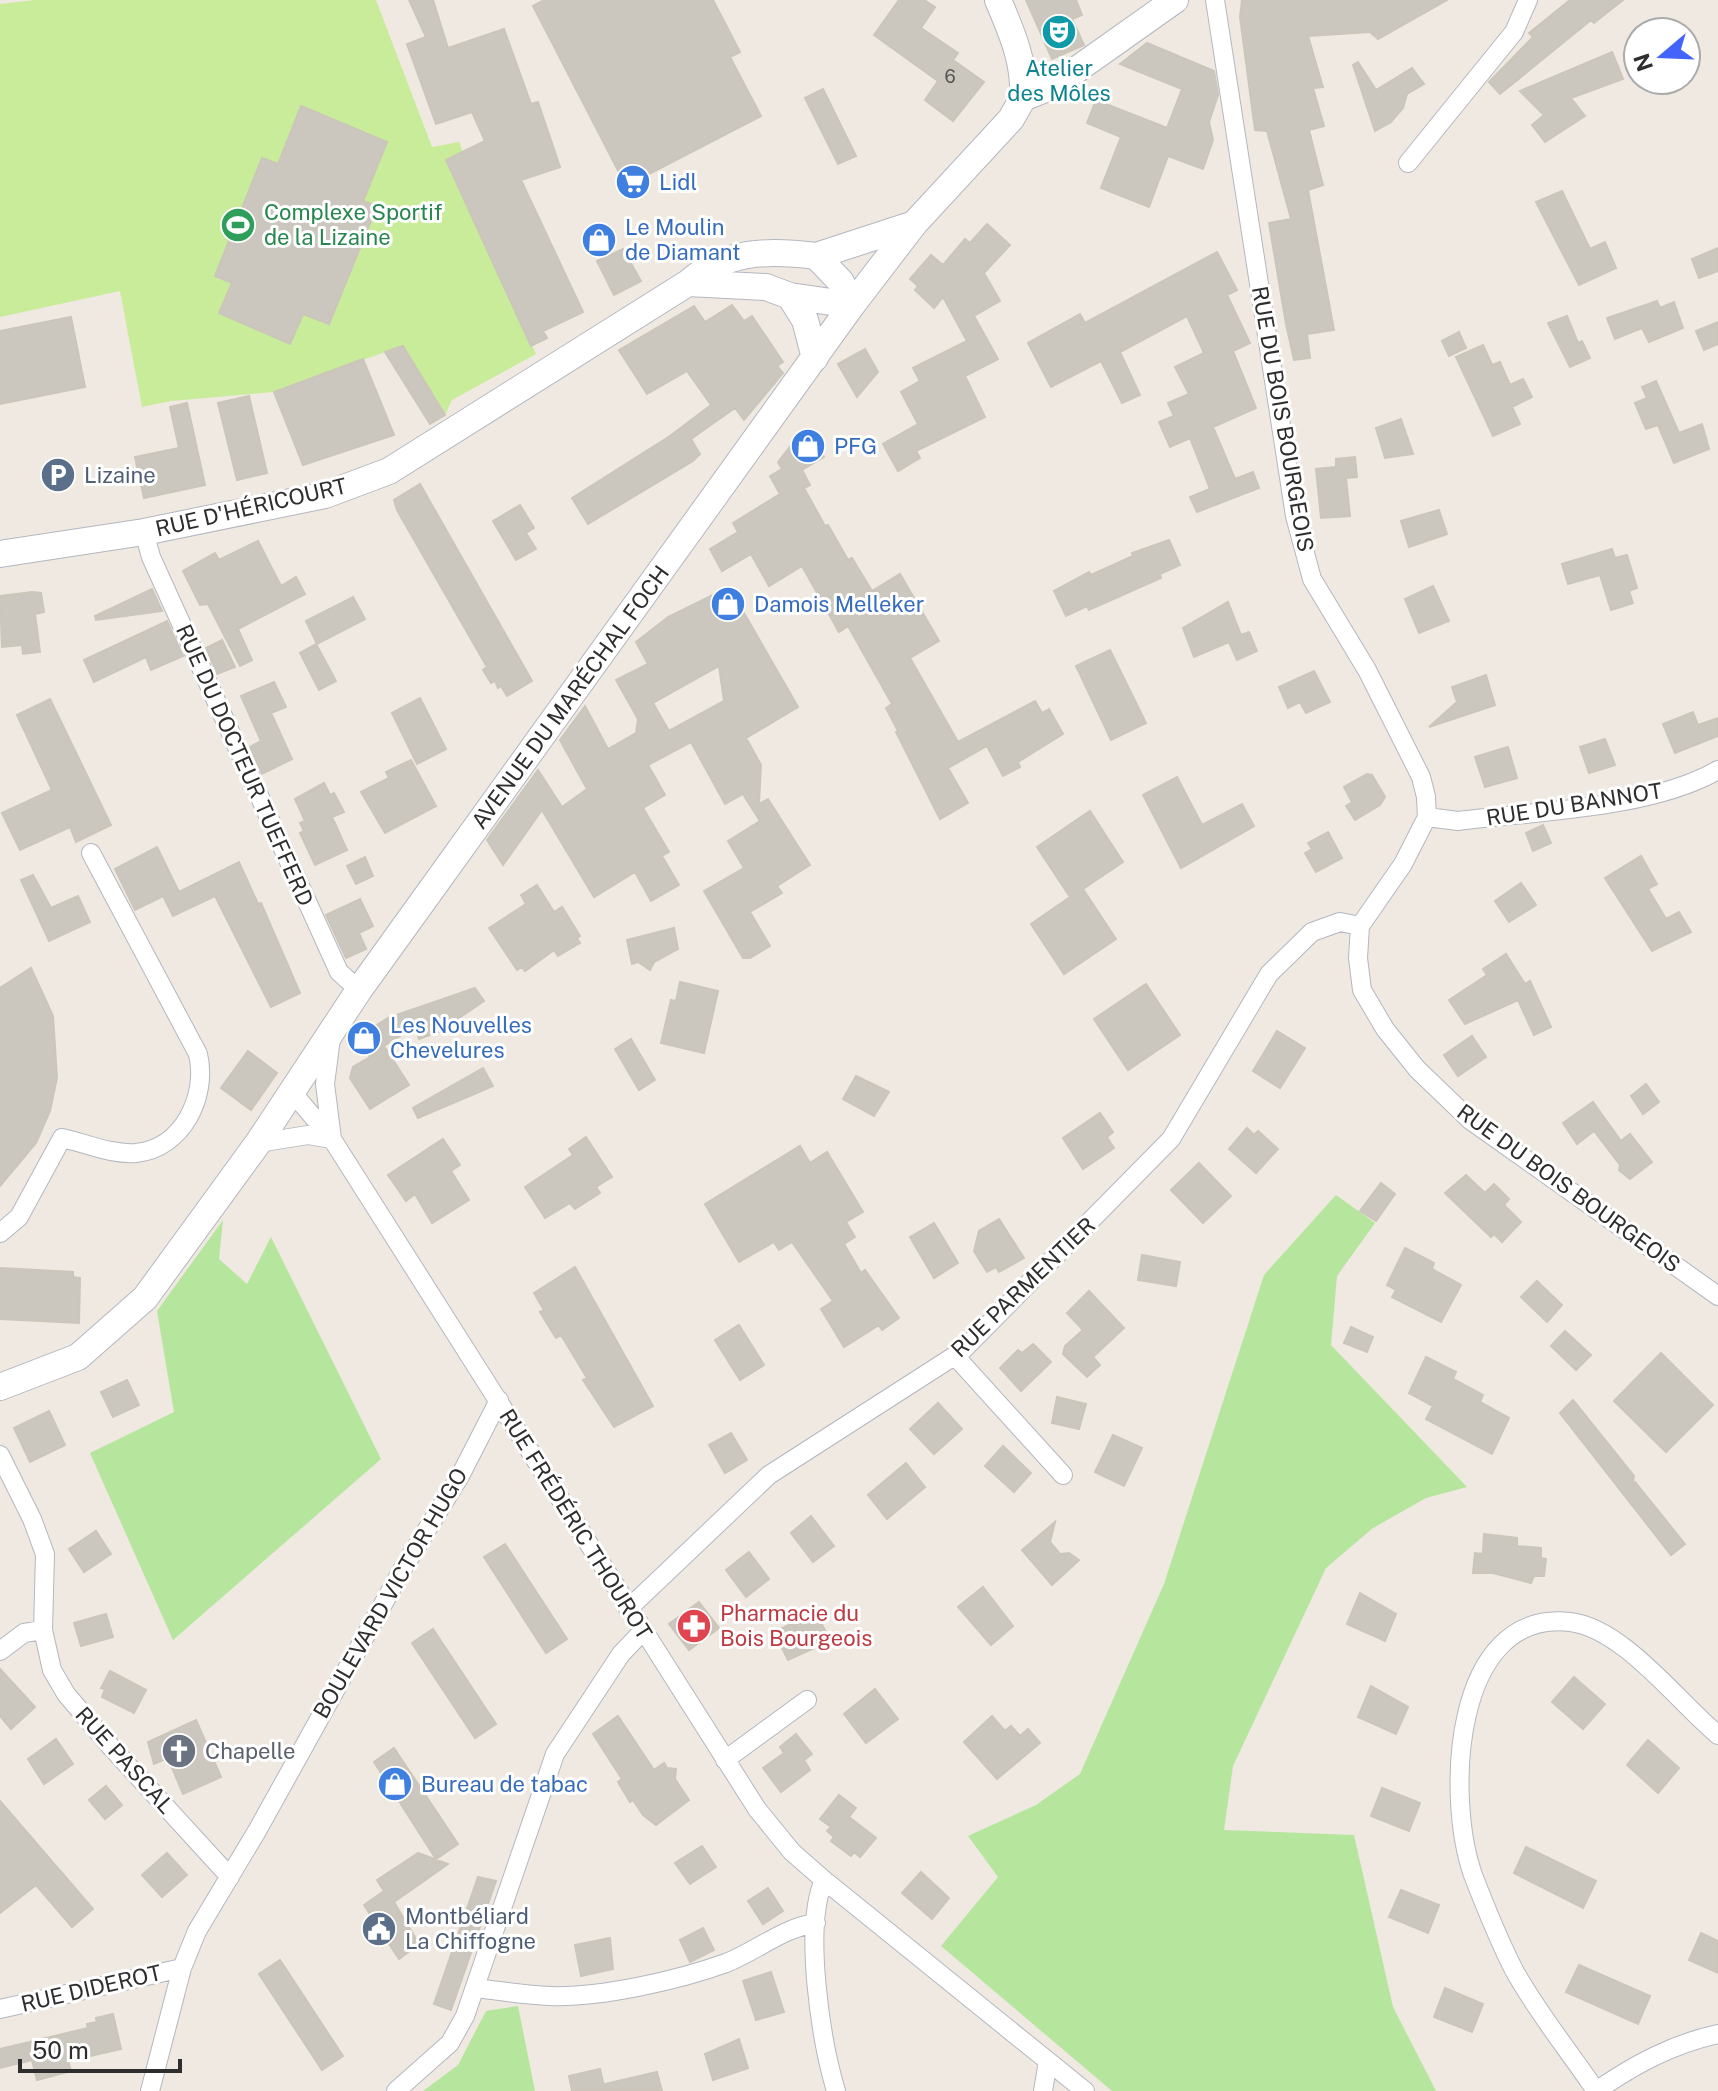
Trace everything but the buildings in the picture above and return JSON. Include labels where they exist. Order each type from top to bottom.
[{"type":"street","points":[[998,0],[1018,46],[1024,78],[1023,98],[1055,85],[1175,0]]},
{"type":"street","name":"RUE DU BOIS BOURGEOIS","points":[[1215,0],[1295,516],[1312,579],[1367,670],[1421,777],[1427,817]]},
{"type":"street","points":[[1408,163],[1514,32],[1528,0]]},
{"type":"street","name":"AVENUE DU MARÉCHAL FOCH","points":[[0,1387],[78,1357],[145,1298],[258,1143],[359,990],[852,305],[914,224],[1011,119],[1023,98]]},
{"type":"street","points":[[852,305],[841,282],[816,256],[914,224]]},
{"type":"street","name":"RUE D'HÉRICOURT","points":[[0,554],[144,532],[325,495],[389,471],[688,283],[708,266],[723,260],[764,253],[816,256]]},
{"type":"street","points":[[688,283],[766,287],[790,296],[852,305]]},
{"type":"street","points":[[790,296],[805,320],[815,358]]},
{"type":"street","name":"RUE DU DOCTEUR TUEFFERD","points":[[144,532],[151,557],[339,972],[359,990]]},
{"type":"street","name":"RUE DU BANNOT","points":[[1427,817],[1458,821],[1647,797],[1702,779],[1718,770]]},
{"type":"street","points":[[1360,926],[1403,864],[1427,817]]},
{"type":"street","points":[[0,1233],[19,1217],[62,1138],[137,1153],[159,1146],[177,1132],[198,1102],[203,1074],[198,1054],[91,853]]},
{"type":"street","name":"RUE PARMENTIER","points":[[628,1609],[769,1475],[955,1356],[1171,1139],[1269,974],[1312,932],[1340,922],[1360,926]]},
{"type":"street","name":"RUE DU BOIS BOURGEOIS","points":[[1360,926],[1358,958],[1362,990],[1385,1029],[1417,1069],[1470,1120],[1718,1296]]},
{"type":"street","name":"RUE FRÉDÉRIC THOUROT","points":[[332,1139],[325,1084],[333,1028]]},
{"type":"street","name":"RUE FRÉDÉRIC THOUROT","points":[[292,1092],[332,1139],[757,1809],[792,1852],[824,1880],[1085,2091]]},
{"type":"street","points":[[258,1143],[308,1135],[332,1139]]},
{"type":"street","points":[[955,1356],[1063,1475]]},
{"type":"street","name":"BOULEVARD VICTOR HUGO","points":[[150,2091],[182,1968],[197,1931],[499,1400]]},
{"type":"street","name":"RUE PASCAL","points":[[0,1455],[32,1519],[45,1554],[43,1630],[49,1660],[59,1682],[111,1747],[230,1877]]},
{"type":"street","points":[[1718,1735],[1642,1663],[1605,1635],[1571,1622],[1539,1623],[1512,1635],[1491,1658],[1471,1690],[1457,1785],[1472,1872],[1514,1970],[1596,2091],[1627,2070],[1683,2042],[1718,2034]]},
{"type":"street","points":[[0,1651],[24,1633],[43,1630]]},
{"type":"street","points":[[396,2091],[450,2043],[476,1988],[555,1754],[621,1654],[642,1632]]},
{"type":"street","points":[[725,1760],[807,1700]]},
{"type":"street","points":[[824,1880],[816,1898],[819,2002],[836,2091]]},
{"type":"street","points":[[476,1988],[552,1997],[631,1987],[697,1973],[735,1959],[795,1926],[816,1923]]},
{"type":"street","name":"RUE DIDEROT","points":[[0,2009],[182,1968]]},
{"type":"street","points":[[1043,2091],[1048,2061]]},
{"type":"green space","name":"Complexe Sportif de la Lizaine","points":[[35,0],[376,0],[432,147],[459,142],[463,152],[446,161],[536,354],[452,400],[445,415],[402,346],[274,392],[171,401],[142,407],[120,291],[0,317],[0,4]]},
{"type":"green space","points":[[1336,1195],[1375,1223],[1337,1276],[1331,1345],[1467,1487],[1426,1498],[1373,1528],[1326,1568],[1233,1766],[1224,1830],[1354,1835],[1393,2007],[1436,2091],[1112,2091],[941,1946],[998,1877],[968,1836],[1036,1805],[1080,1774],[1164,1584],[1264,1275]]},
{"type":"green space","points":[[223,1220],[219,1259],[247,1284],[271,1237],[381,1459],[173,1640],[90,1453],[174,1412],[157,1311]]},
{"type":"green space","points":[[518,2006],[535,2091],[423,2091],[458,2065],[486,2011]]},
{"type":"place","name":"Atelier des Môles","points":[[1059,32]]},
{"type":"place","name":"Lidl","points":[[633,182]]},
{"type":"place","name":"Complexe Sportif de la Lizaine","points":[[238,225]]},
{"type":"place","name":"Le Moulin de Diamant","points":[[599,240]]},
{"type":"place","name":"PFG","points":[[808,446]]},
{"type":"place","name":"Lizaine","points":[[58,475]]},
{"type":"place","name":"Damois Melleker","points":[[728,604]]},
{"type":"place","name":"Les Nouvelles Chevelures","points":[[364,1038]]},
{"type":"place","name":"Pharmacie du Bois Bourgeois","points":[[694,1626]]},
{"type":"place","name":"Chapelle","points":[[179,1751]]},
{"type":"place","name":"Bureau de tabac","points":[[395,1784]]},
{"type":"place","name":"Montbéliard La Chiffogne","points":[[379,1929]]}]
